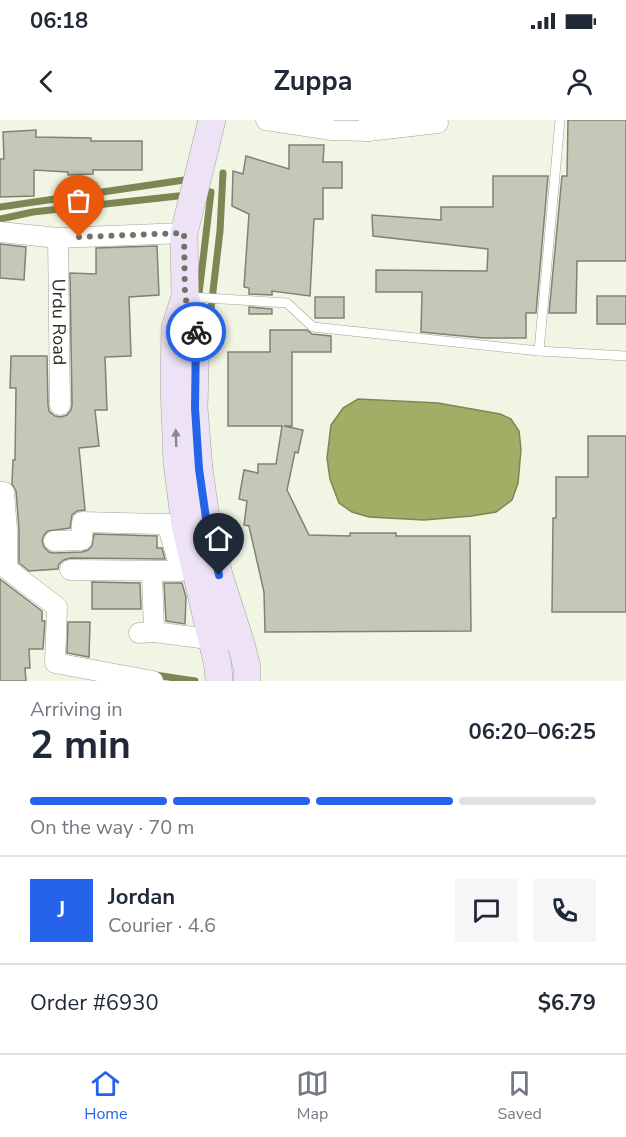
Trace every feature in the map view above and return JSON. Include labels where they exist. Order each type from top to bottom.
[{"type":"main road","points":[[187,525],[219,575],[245,664],[219,673],[187,525],[195,408],[196,331],[185,297],[184,233],[212,120]]},
{"type":"street","points":[[266,120],[332,130],[438,123]]},
{"type":"street","points":[[0,232],[58,237],[184,233]]},
{"type":"street","name":"Urdu Road","points":[[58,237],[60,405]]},
{"type":"street","points":[[0,492],[4,492],[7,530],[6,568],[57,607],[55,663],[153,681]]},
{"type":"street","points":[[54,541],[82,540],[82,522],[187,525],[181,571],[70,570]]},
{"type":"street","points":[[152,572],[147,632],[213,640],[245,664]]},
{"type":"lane","points":[[538,351],[560,120]]},
{"type":"lane","points":[[185,297],[287,303],[313,327],[538,351],[626,356]]},
{"type":"shaded area","points":[[358,399],[438,403],[500,414],[511,419],[519,431],[521,450],[518,483],[512,500],[496,512],[424,520],[369,517],[352,512],[339,503],[330,479],[327,458],[331,425],[343,408]]},
{"type":"building","points":[[568,120],[626,120],[626,261],[577,261],[576,313],[549,313],[562,176],[567,176]]},
{"type":"building","points":[[36,130],[36,137],[91,138],[91,141],[142,141],[142,170],[93,170],[93,174],[68,175],[68,172],[34,170],[34,196],[0,197],[0,159],[4,159],[3,132]]},
{"type":"building","points":[[289,145],[324,145],[323,162],[342,162],[342,188],[323,188],[323,219],[314,219],[310,296],[272,291],[272,295],[249,294],[249,288],[244,287],[249,214],[232,206],[233,171],[243,174],[246,156],[289,169]]},
{"type":"building","points":[[493,176],[548,176],[536,313],[526,313],[526,338],[483,338],[421,332],[422,292],[376,292],[376,270],[487,271],[488,249],[373,236],[372,215],[441,220],[441,207],[493,207]]},
{"type":"building","points":[[0,244],[26,247],[24,280],[0,278]]},
{"type":"building","points":[[157,246],[159,295],[129,297],[131,356],[105,357],[107,410],[95,410],[99,446],[79,448],[85,510],[77,511],[72,515],[70,528],[48,531],[42,541],[49,552],[82,552],[92,546],[94,534],[157,536],[157,548],[162,548],[165,559],[70,558],[59,564],[58,569],[29,571],[19,563],[16,491],[12,484],[13,460],[15,460],[16,388],[10,388],[11,356],[47,356],[49,411],[55,416],[67,415],[72,405],[70,273],[96,274],[96,248]]},
{"type":"building","points":[[597,296],[626,296],[626,324],[597,324]]},
{"type":"building","points":[[315,297],[344,297],[344,318],[315,318]]},
{"type":"building","points":[[249,307],[272,309],[272,314],[249,314]]},
{"type":"building","points":[[270,330],[307,330],[312,334],[331,336],[331,352],[292,352],[292,426],[284,426],[303,430],[298,453],[295,452],[287,490],[309,535],[350,536],[350,533],[396,533],[396,536],[470,536],[471,631],[265,632],[264,592],[249,526],[244,525],[247,501],[239,499],[244,470],[258,473],[258,464],[276,464],[282,426],[228,426],[228,352],[270,352]]},
{"type":"building","points":[[588,436],[626,436],[626,612],[552,612],[556,477],[588,477]]},
{"type":"building","points":[[0,579],[42,611],[42,621],[45,621],[43,649],[29,649],[30,668],[25,668],[26,681],[0,681]]},
{"type":"building","points":[[92,582],[140,583],[141,609],[92,609]]},
{"type":"building","points":[[164,583],[182,583],[186,597],[185,624],[166,621]]},
{"type":"building","points":[[68,622],[90,622],[89,657],[67,653]]},
{"type":"waterway","points":[[208,334],[220,231],[223,173]]},
{"type":"waterway","points":[[0,207],[191,179]]},
{"type":"waterway","points":[[198,302],[211,192],[201,193]]},
{"type":"waterway","points":[[0,219],[33,212],[187,195]]},
{"type":"waterway","points":[[155,675],[195,681]]},
{"type":"way so far","points":[[79,237],[184,233],[185,297],[196,332]]},
{"type":"route","points":[[196,332],[195,408],[199,469],[207,525],[219,575]]}]
